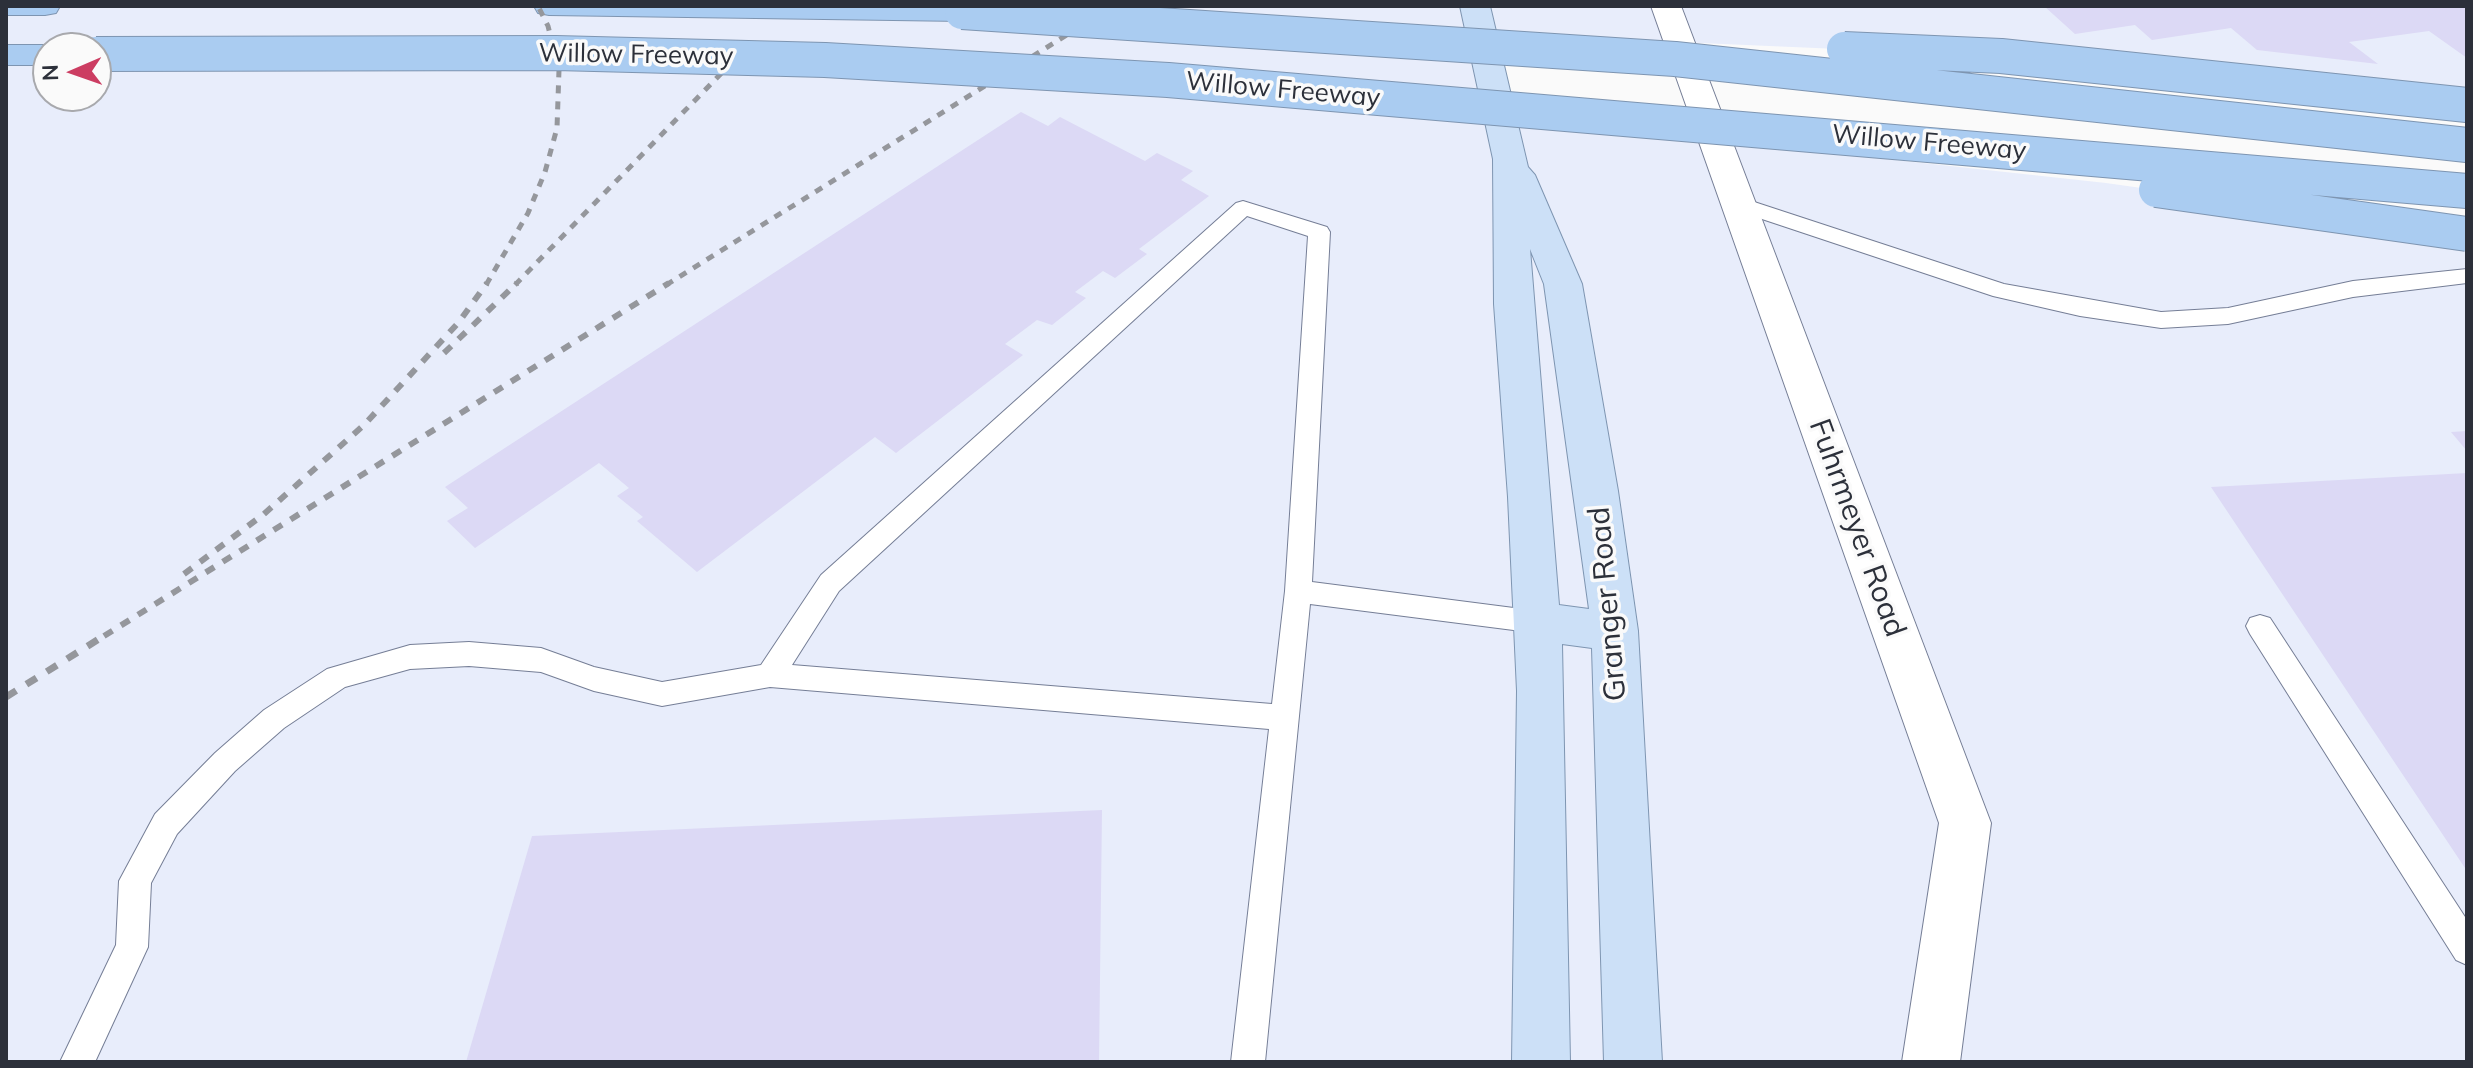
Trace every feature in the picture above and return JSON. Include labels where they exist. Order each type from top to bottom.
[{"type":"highway","points":[[6,6],[45,6]]},
{"type":"highway","name":"Willow Freeway","points":[[549,6],[962,12],[1675,59],[2467,145]]},
{"type":"highway","points":[[962,12],[2001,56],[2467,105]]},
{"type":"highway","name":"Willow Freeway","points":[[112,54],[556,53],[825,60],[1168,80],[2392,182],[2467,191]]},
{"type":"highway","points":[[6,55],[32,55]]},
{"type":"highway","points":[[1168,80],[2106,183],[2467,234]]},
{"type":"main road","name":"Granger Road","points":[[1475,6],[1510,159],[1513,304],[1537,622],[1544,849],[1541,1062]]},
{"type":"main road","name":"Granger Road","points":[[1510,159],[1547,238],[1563,284],[1597,491],[1615,631],[1633,1062]]},
{"type":"main road","points":[[1537,622],[1615,631]]},
{"type":"street","name":"Fuhrmeyer Road","points":[[1666,6],[1965,823],[1931,1062]]},
{"type":"lane","points":[[1739,204],[2001,291],[2080,308],[2161,320],[2228,316],[2353,289],[2467,276]]},
{"type":"lane","points":[[770,675],[830,583],[1243,208],[1319,232],[1298,591],[1248,1062]]},
{"type":"lane","points":[[1298,591],[1537,622]]},
{"type":"lane","points":[[2260,626],[2467,949]]},
{"type":"lane","points":[[77,1062],[132,947],[135,881],[166,824],[225,762],[274,719],[337,677],[410,657],[469,654],[541,660],[594,679],[662,694],[770,675],[1284,718]]},
{"type":"shaded area","points":[[6,6],[2467,6],[2467,105],[2001,56],[1491,34],[1501,117],[2106,183],[2467,234],[2467,1062],[6,1062]]},
{"type":"building","points":[[2044,6],[2467,6],[2467,58],[2429,31],[2349,42],[2378,64],[2257,50],[2231,28],[2152,40],[2135,25],[2075,34]]},
{"type":"building","points":[[1021,112],[1048,126],[1060,117],[1145,161],[1157,153],[1193,171],[1181,180],[1209,196],[1139,249],[1147,254],[1115,278],[1103,271],[1075,292],[1086,298],[1052,325],[1037,320],[1005,344],[1023,355],[896,453],[875,437],[697,572],[637,521],[643,517],[617,496],[629,488],[599,463],[475,548],[447,521],[468,508],[445,487]]},
{"type":"building","points":[[2467,431],[2467,451],[2451,432]]},
{"type":"building","points":[[2467,473],[2467,871],[2211,487]]},
{"type":"building","points":[[1102,810],[1099,1062],[466,1062],[532,836]]},
{"type":"railway","points":[[486,285],[528,213],[545,172],[557,128],[559,70],[548,26],[538,6]]},
{"type":"railway","points":[[666,285],[1113,6]]},
{"type":"railway","points":[[516,284],[743,51]]},
{"type":"railway","points":[[184,574],[264,514],[364,425],[459,322],[487,283]]},
{"type":"railway","points":[[104,636],[669,283]]},
{"type":"railway","points":[[444,353],[516,284]]},
{"type":"railway","points":[[6,697],[107,634]]}]
